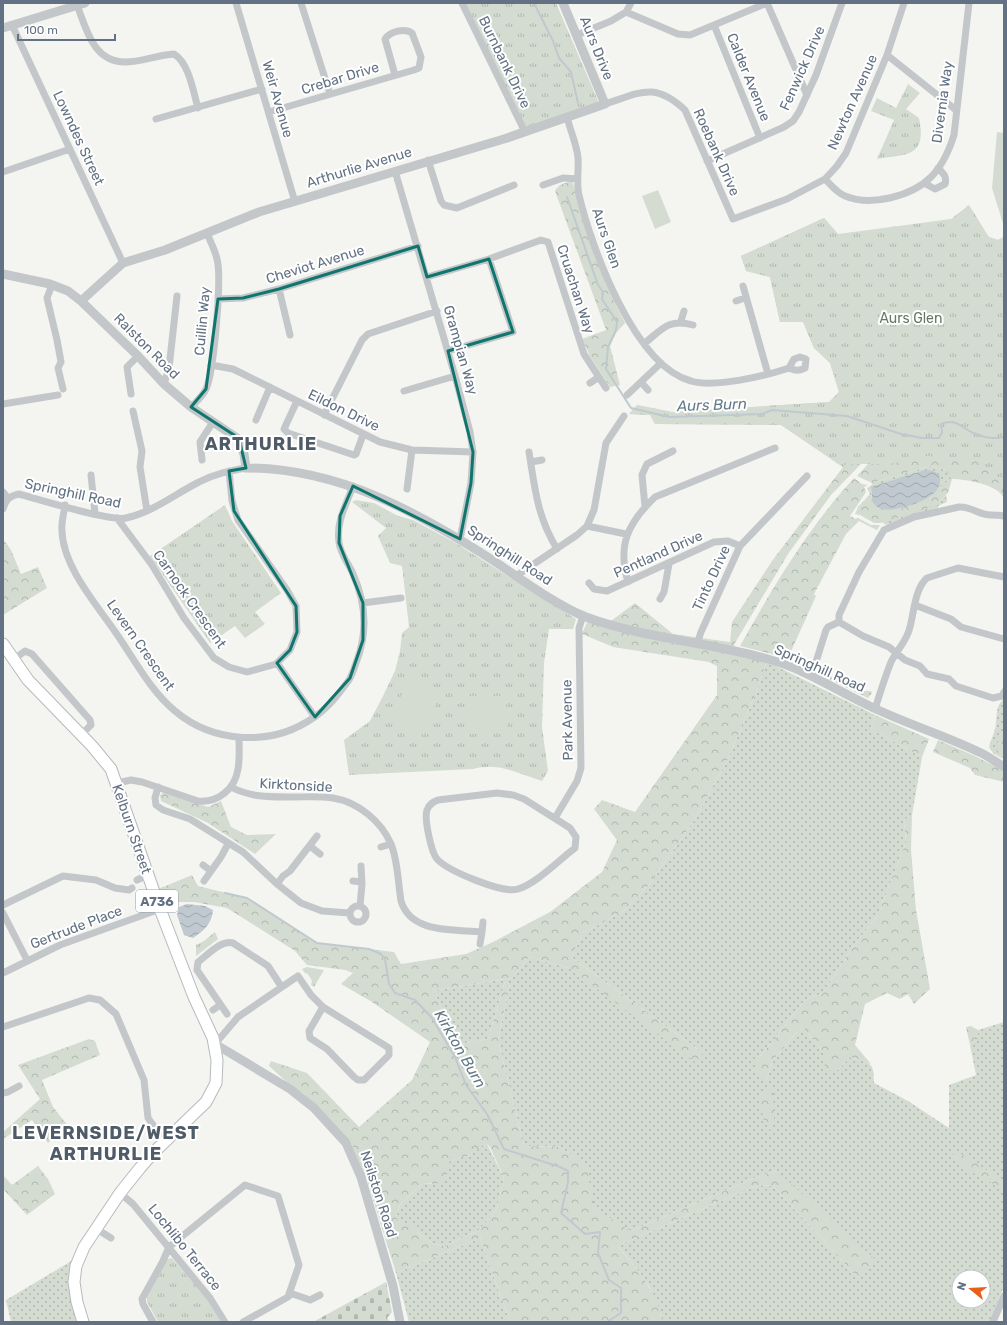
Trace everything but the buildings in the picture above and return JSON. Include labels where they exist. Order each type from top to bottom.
[{"type":"main road","name":"Kelburn Street","points":[[3,644],[13,660],[49,703],[81,735],[111,769],[160,909],[194,996],[215,1044]]},
{"type":"main road","name":"A736","points":[[83,1322],[75,1294],[75,1274],[81,1252],[95,1228],[148,1158],[199,1110],[214,1089],[217,1060],[215,1044]]},
{"type":"street","name":"Weir Avenue","points":[[236,3],[295,202]]},
{"type":"street","points":[[301,3],[330,94]]},
{"type":"street","name":"Burnbank Drive","points":[[462,3],[525,132]]},
{"type":"street","name":"Aurs Drive","points":[[564,3],[605,104]]},
{"type":"street","points":[[577,35],[611,21],[626,12],[630,3]]},
{"type":"street","points":[[626,12],[685,36],[767,3],[807,95]]},
{"type":"street","name":"Fenwick Drive","points":[[707,161],[793,122],[824,56],[842,3]]},
{"type":"street","name":"Newton Avenue","points":[[733,219],[787,199],[825,178],[837,166],[846,153],[887,55],[904,3]]},
{"type":"street","name":"Divernia Way","points":[[825,178],[838,192],[845,196],[862,200],[884,198],[910,192],[924,183],[938,168],[948,153],[954,135],[969,3]]},
{"type":"street","points":[[8,26],[74,4],[94,46],[101,54],[112,60],[124,62],[174,54],[180,58],[184,65],[198,108]]},
{"type":"street","name":"Calder Avenue","points":[[714,25],[760,138]]},
{"type":"street","name":"Lowndes Street","points":[[8,26],[70,150],[123,262]]},
{"type":"street","name":"Crebar Drive","points":[[269,112],[419,68],[421,63],[412,33],[409,31],[400,31],[390,34],[386,39],[395,75]]},
{"type":"street","points":[[887,55],[956,110]]},
{"type":"street","points":[[156,119],[262,89]]},
{"type":"street","name":"Roebank Drive","points":[[605,104],[638,92],[646,91],[667,97],[685,110],[733,219]]},
{"type":"street","name":"Arthurlie Avenue","points":[[123,262],[166,250],[259,212],[525,132],[605,104]]},
{"type":"street","name":"Aurs Glen","points":[[567,118],[578,158],[579,192],[584,215],[612,290],[627,320],[661,363],[678,377],[703,383],[754,377],[789,368]]},
{"type":"street","points":[[3,172],[70,150]]},
{"type":"street","points":[[428,160],[441,201],[450,208],[457,208],[514,185]]},
{"type":"street","points":[[924,183],[935,189],[945,184],[945,174],[938,168]]},
{"type":"street","name":"Grampian Way","points":[[395,171],[437,311],[470,432],[473,452],[471,483],[460,540]]},
{"type":"street","points":[[543,185],[563,178],[578,179]]},
{"type":"street","name":"Cuillin Way","points":[[190,408],[206,389],[211,365],[218,299],[219,278],[217,258],[207,233]]},
{"type":"street","name":"Cruachan Way","points":[[489,259],[541,240],[548,242],[582,349],[606,388]]},
{"type":"street","name":"Cheviot Avenue","points":[[218,299],[243,298],[279,290],[418,246]]},
{"type":"street","points":[[427,277],[489,259],[513,332],[448,351]]},
{"type":"street","points":[[81,301],[123,262]]},
{"type":"street","name":"Ralston Road","points":[[3,274],[52,284],[68,291],[81,301],[190,408],[234,435],[240,443],[246,468]]},
{"type":"street","points":[[3,404],[60,392],[58,368],[61,362],[47,298],[52,284]]},
{"type":"street","points":[[743,286],[768,374]]},
{"type":"street","points":[[279,290],[290,335]]},
{"type":"street","points":[[164,384],[169,368],[176,296]]},
{"type":"street","points":[[736,301],[746,298]]},
{"type":"street","points":[[324,415],[362,340],[368,334],[437,311]]},
{"type":"street","points":[[681,322],[684,311]]},
{"type":"street","points":[[645,343],[667,326],[681,322],[693,325]]},
{"type":"street","points":[[131,394],[127,367],[138,356]]},
{"type":"street","points":[[627,395],[661,363]]},
{"type":"street","name":"Eildon Drive","points":[[211,365],[233,369],[363,435],[380,442],[412,450],[473,452]]},
{"type":"street","points":[[404,391],[455,376]]},
{"type":"street","points":[[590,383],[599,377]]},
{"type":"street","points":[[641,382],[648,390]]},
{"type":"street","points":[[256,420],[270,387]]},
{"type":"street","points":[[297,401],[284,429],[288,433],[354,455],[356,454],[363,435]]},
{"type":"street","points":[[133,411],[142,451],[140,467],[147,511]]},
{"type":"street","points":[[516,576],[587,526],[594,510],[606,443],[624,416]]},
{"type":"street","points":[[202,460],[200,442],[213,422]]},
{"type":"street","points":[[628,582],[624,567],[624,547],[626,534],[645,507],[655,497],[663,492],[763,451],[775,448]]},
{"type":"street","points":[[407,489],[412,450]]},
{"type":"street","points":[[645,507],[642,475],[644,470],[647,464],[673,451]]},
{"type":"street","points":[[529,452],[539,510],[546,530],[557,548]]},
{"type":"street","points":[[531,462],[542,460]]},
{"type":"street","name":"Springhill Road","points":[[3,509],[11,495],[19,494],[95,514],[125,519],[147,511],[200,482],[229,471],[246,468],[269,468],[324,477],[353,486],[435,524],[516,576],[583,616],[626,630],[742,652],[783,664],[875,708],[981,753],[1004,766]]},
{"type":"street","points":[[229,471],[232,501],[238,520],[287,590],[296,606],[297,632],[290,650],[277,663],[315,717]]},
{"type":"street","points":[[91,475],[95,514]]},
{"type":"street","name":"Tinto Drive","points":[[698,644],[701,632],[740,546],[807,476]]},
{"type":"street","name":"Levern Crescent","points":[[64,505],[62,531],[65,546],[77,576],[159,696],[190,722],[212,732],[239,738],[260,737],[279,734],[299,726],[315,717],[327,708],[350,678],[363,640],[363,604],[359,588],[339,543],[340,516],[353,486]]},
{"type":"street","points":[[3,492],[8,498]]},
{"type":"street","points":[[839,622],[839,615],[859,572],[884,530],[914,517],[960,506],[967,506],[975,511],[991,516],[995,514],[1004,516]]},
{"type":"street","name":"Carnock Crescent","points":[[116,518],[152,565],[203,645],[214,658],[229,667],[247,672],[277,663]]},
{"type":"street","points":[[587,526],[626,534]]},
{"type":"street","name":"Pentland Drive","points":[[589,583],[594,589],[600,591],[608,590],[669,564],[714,542],[728,541],[740,546]]},
{"type":"street","points":[[660,599],[664,592],[669,564]]},
{"type":"street","points":[[875,708],[896,653],[902,646],[910,628],[915,605],[924,581],[927,578],[958,568],[1004,577]]},
{"type":"street","points":[[363,604],[401,598]]},
{"type":"street","points":[[915,605],[951,619],[961,626],[1004,639]]},
{"type":"street","name":"Park Avenue","points":[[554,818],[577,781],[581,768],[579,628],[583,616]]},
{"type":"street","points":[[839,622],[863,636],[889,647],[905,660],[920,666],[927,674],[949,679],[956,686],[993,698],[1002,696],[1004,692]]},
{"type":"street","points":[[815,664],[826,630],[828,627],[839,622]]},
{"type":"street","points":[[13,660],[25,651],[32,654],[90,720],[91,725],[81,735]]},
{"type":"street","points":[[117,783],[131,780],[205,802],[220,796],[231,787],[238,770],[239,738]]},
{"type":"street","points":[[158,787],[155,798],[156,805],[163,810],[190,819],[242,852],[277,884],[301,903],[311,908],[350,913]]},
{"type":"street","name":"Kirktonside","points":[[231,787],[248,795],[267,797],[334,798],[371,816],[382,828],[391,844],[401,901],[408,914],[420,924],[430,927],[482,932]]},
{"type":"street","points":[[504,793],[524,799],[554,818],[573,832],[577,843],[575,848],[528,885],[511,890],[502,889],[443,865],[432,852],[426,815],[430,804],[438,800],[504,793]]},
{"type":"street","points":[[277,884],[283,876],[290,871],[302,853],[310,846],[317,836]]},
{"type":"street","points":[[204,881],[228,844]]},
{"type":"street","points":[[381,847],[391,844]]},
{"type":"street","points":[[310,846],[320,854]]},
{"type":"street","points":[[203,865],[211,871]]},
{"type":"street","points":[[360,906],[353,907],[350,913],[353,920],[361,921],[365,917],[366,912],[360,906],[362,882],[361,866]]},
{"type":"street","points":[[137,880],[148,875]]},
{"type":"street","points":[[3,905],[63,876],[96,880],[115,888],[129,890],[132,888]]},
{"type":"street","points":[[353,881],[362,882]]},
{"type":"street","name":"Gertrude Place","points":[[3,973],[60,945],[160,909]]},
{"type":"street","points":[[3,913],[27,960]]},
{"type":"street","points":[[480,944],[483,922]]},
{"type":"street","points":[[227,1014],[197,970],[198,962],[225,943],[233,943],[262,961],[268,966],[281,986]]},
{"type":"street","points":[[215,1044],[238,1017],[281,986],[298,976],[311,995],[323,1007],[389,1048],[389,1056],[364,1080],[354,1077],[327,1049],[310,1038],[309,1031],[323,1007]]},
{"type":"street","points":[[3,1027],[89,998],[106,1003],[116,1014],[144,1080],[148,1118],[165,1141]]},
{"type":"street","points":[[213,1010],[220,1005]]},
{"type":"street","name":"Neilston Road","points":[[215,1044],[290,1089],[314,1108],[346,1143],[362,1177],[393,1286],[400,1322]]},
{"type":"street","points":[[3,1093],[19,1086]]},
{"type":"street","points":[[153,1322],[143,1304],[142,1299],[169,1247],[245,1185],[278,1196],[299,1265],[290,1292],[282,1301],[243,1322]]},
{"type":"street","name":"Lochlibo Terrace","points":[[120,1193],[133,1204],[169,1247],[210,1298],[225,1322]]},
{"type":"street","points":[[95,1228],[111,1238]]},
{"type":"street","points":[[290,1292],[310,1300],[320,1295]]},
{"type":"street","points":[[993,1322],[1004,1296]]},
{"type":"highlighted area","points":[[418,246],[427,277],[489,259],[513,332],[448,351],[473,452],[471,483],[460,539],[353,486],[340,516],[339,543],[363,603],[363,640],[350,678],[315,717],[277,663],[290,650],[297,632],[296,606],[234,511],[229,471],[246,468],[240,443],[234,435],[191,407],[206,389],[218,299],[243,298],[279,289]]},
{"type":"green space","points":[[464,3],[556,3],[599,103],[526,127]]},
{"type":"green space","points":[[908,84],[920,93],[906,109],[919,118],[921,131],[920,140],[917,147],[913,151],[898,156],[877,159],[894,120],[871,111],[877,98],[896,108]]},
{"type":"green space","points":[[997,132],[1004,133],[1004,227],[992,188]]},
{"type":"green space","points":[[571,181],[573,183],[594,255],[625,323],[616,333],[610,346],[620,385],[610,387],[590,356],[582,339],[606,330],[555,190],[560,185]]},
{"type":"green space","points":[[658,190],[671,222],[655,229],[642,196]]},
{"type":"green space","name":"Aurs Glen","points":[[969,205],[989,237],[998,240],[1003,237],[1004,242],[1004,484],[977,461],[927,456],[890,464],[846,464],[843,467],[781,425],[655,424],[650,415],[629,414],[637,405],[672,412],[829,402],[839,392],[830,363],[814,348],[803,322],[780,322],[770,277],[746,271],[741,256],[824,218],[838,234],[951,219]]},
{"type":"green space","points":[[824,218],[838,234],[989,237],[998,240],[1003,237],[1004,499],[996,490],[982,484],[952,479],[948,493],[940,501],[921,512],[915,512],[881,523],[874,523],[860,515],[855,514],[868,496],[871,495],[874,503],[880,508],[896,509],[922,500],[951,479],[946,470],[930,466],[872,483],[857,476],[868,464],[861,464],[831,495],[788,554],[735,643],[732,654],[766,663],[757,690],[728,759],[695,819],[649,885],[624,911],[583,933],[571,957],[703,1053],[697,1063],[569,968],[529,957],[512,978],[433,991],[459,1044],[488,1039],[505,982],[510,984],[498,1040],[524,1146],[559,1147],[586,1163],[594,1208],[631,1231],[752,1179],[777,1171],[875,1259],[858,1278],[773,1186],[758,1185],[622,1244],[619,1248],[642,1275],[657,1301],[663,1322],[510,1322],[480,1238],[396,1273],[367,1180],[351,1143],[304,1094],[290,1085],[269,1066],[271,1061],[307,1073],[359,1127],[412,1080],[430,1042],[372,1002],[341,984],[353,973],[345,970],[307,965],[295,951],[227,908],[194,902],[161,902],[156,890],[192,875],[198,886],[247,898],[317,943],[394,952],[401,964],[466,954],[493,942],[550,912],[602,872],[617,840],[594,809],[602,800],[635,812],[717,695],[717,666],[709,662],[613,647],[582,634],[590,615],[611,621],[635,603],[673,634],[730,642],[732,622],[772,561],[843,467],[781,425],[655,424],[650,415],[629,414],[637,405],[672,412],[829,402],[839,392],[830,363],[814,348],[803,322],[780,322],[770,277],[746,271],[741,256]],"holes":[[[486,1143],[490,1147],[504,1178],[497,1208],[479,1230],[445,1246],[433,1244],[417,1232],[419,1227],[399,1222],[396,1217],[400,1205],[422,1184],[442,1183],[448,1172],[448,1162],[470,1155]]]},
{"type":"green space","points":[[930,466],[946,470],[952,479],[937,490],[941,481],[871,487],[871,495],[868,496],[870,494],[867,488],[871,486],[872,483]]},
{"type":"green space","points":[[854,478],[862,484],[868,485],[864,487],[866,492],[850,516],[856,519],[858,518],[871,525],[880,525],[877,530],[859,521],[846,534],[814,594],[816,596],[788,658],[740,646],[765,602],[806,538],[837,497]]},
{"type":"green space","points":[[946,495],[947,502],[938,506],[938,508],[888,525],[884,524],[883,522],[940,501]]},
{"type":"green space","points":[[867,497],[855,514],[858,507]]},
{"type":"green space","points":[[356,500],[374,503],[398,516],[413,520],[454,542],[576,619],[573,629],[549,629],[544,663],[542,727],[548,771],[542,781],[508,769],[491,767],[349,775],[344,740],[370,721],[395,671],[400,651],[402,633],[409,627],[402,566],[390,563],[378,536],[386,528],[352,502]]},
{"type":"green space","points":[[225,505],[232,521],[281,593],[255,612],[265,624],[245,638],[235,626],[210,643],[150,556]]},
{"type":"green space","points":[[3,539],[11,550],[21,574],[38,567],[47,588],[3,615]]},
{"type":"green space","points":[[766,663],[776,666],[875,715],[871,729],[922,757],[912,815],[904,820],[906,842],[878,915],[855,944],[823,993],[805,1000],[757,1060],[766,1081],[773,1060],[802,1026],[838,1070],[850,1057],[870,1064],[873,1070],[874,1083],[908,1101],[949,1128],[949,1085],[976,1075],[970,1045],[978,1039],[978,1030],[1004,1022],[1004,1286],[990,1322],[663,1322],[651,1290],[641,1274],[619,1248],[622,1244],[758,1185],[773,1186],[858,1278],[777,1171],[752,1179],[631,1231],[593,1208],[585,1163],[559,1147],[524,1146],[498,1040],[510,984],[505,982],[488,1039],[459,1044],[433,991],[512,978],[529,957],[569,968],[703,1053],[571,957],[583,933],[624,911],[649,885],[695,819],[728,759],[757,690]]},
{"type":"green space","points":[[815,669],[843,682],[844,680],[862,691],[871,691],[872,693],[868,698],[814,672]]},
{"type":"green space","points":[[407,680],[440,692],[424,735],[391,723]]},
{"type":"green space","points":[[469,696],[506,696],[507,733],[469,734]]},
{"type":"green space","points":[[1004,699],[1004,729],[996,748],[1001,758],[993,753],[989,747],[995,728],[998,707]]},
{"type":"green space","points":[[875,715],[929,739],[922,757],[871,729]]},
{"type":"green space","points":[[1004,729],[1004,759],[1001,758],[995,748]]},
{"type":"green space","points":[[938,740],[975,756],[1004,771],[1004,782],[975,775],[970,768],[933,752]]},
{"type":"green space","points":[[165,792],[208,807],[221,801],[231,827],[247,835],[276,834],[255,854],[208,823],[161,801],[160,795]]},
{"type":"green space","points":[[912,815],[911,850],[916,910],[930,989],[914,1004],[908,994],[900,999],[887,993],[865,1004],[855,1045],[871,1064],[850,1057],[838,1070],[825,1071],[824,1053],[802,1026],[773,1060],[766,1081],[754,1070],[757,1060],[805,1000],[823,993],[855,944],[878,915],[906,842],[904,820]]},
{"type":"green space","points":[[215,932],[218,939],[196,956],[196,945],[204,941]]},
{"type":"green space","points":[[307,967],[324,970],[314,987],[311,985],[312,981],[308,974],[302,969]]},
{"type":"green space","points":[[971,1026],[978,1030],[978,1039],[970,1045],[966,1027]]},
{"type":"green space","points":[[89,1039],[95,1041],[100,1055],[42,1080],[53,1107],[69,1127],[48,1143],[32,1120],[3,1139],[3,1132],[40,1099],[18,1065]]},
{"type":"green space","points":[[767,1087],[773,1091],[774,1120],[771,1131],[764,1121],[759,1096]]},
{"type":"green space","points":[[486,1142],[504,1178],[497,1208],[479,1230],[445,1246],[433,1244],[417,1232],[418,1228],[399,1222],[396,1217],[400,1205],[422,1184],[431,1184],[448,1172],[447,1162],[470,1155]]},
{"type":"green space","points":[[955,1150],[999,1178],[1004,1183],[1004,1192],[958,1162],[953,1156]]},
{"type":"green space","points":[[38,1166],[48,1179],[55,1194],[27,1215],[3,1189],[3,1175],[12,1185]]},
{"type":"green space","points":[[480,1238],[510,1322],[409,1322],[396,1273]]},
{"type":"green space","points":[[172,1258],[207,1299],[221,1322],[158,1322],[147,1302],[147,1297],[167,1259]]},
{"type":"green space","points":[[73,1260],[69,1284],[78,1322],[11,1322],[6,1300]]},
{"type":"green space","points":[[386,1282],[392,1312],[387,1318],[390,1322],[313,1322]]},
{"type":"water","points":[[925,470],[930,470],[937,473],[940,478],[937,490],[927,498],[903,508],[888,510],[879,508],[872,501],[871,487]]},
{"type":"water","points":[[187,904],[205,906],[213,910],[211,919],[207,926],[193,938],[184,935],[177,915],[179,907]]},
{"type":"waterway","name":"Aurs Burn","points":[[534,3],[553,41],[559,58],[571,72],[578,103]]},
{"type":"waterway","name":"Aurs Burn","points":[[567,197],[598,285],[603,292],[602,299],[617,322],[616,330],[608,347],[606,369],[631,408],[669,417],[762,414],[772,410],[847,416],[901,434],[922,438],[939,438],[942,432],[941,424],[951,422],[983,436],[993,438],[1004,437]]},
{"type":"waterway","name":"Kirkton Burn","points":[[225,893],[247,898],[317,943],[369,949],[381,954],[385,959],[389,984],[395,993],[415,1000],[432,1018],[455,1057],[466,1085],[487,1114],[504,1149],[568,1171],[568,1182],[561,1213],[585,1234],[600,1232],[598,1253],[609,1280],[621,1288],[621,1313],[607,1322]]},
{"type":"district","name":"ARTHURLIE","points":[[261,444]]},
{"type":"district","name":"LEVERNSIDE/WEST ARTHURLIE","points":[[106,1143]]}]
